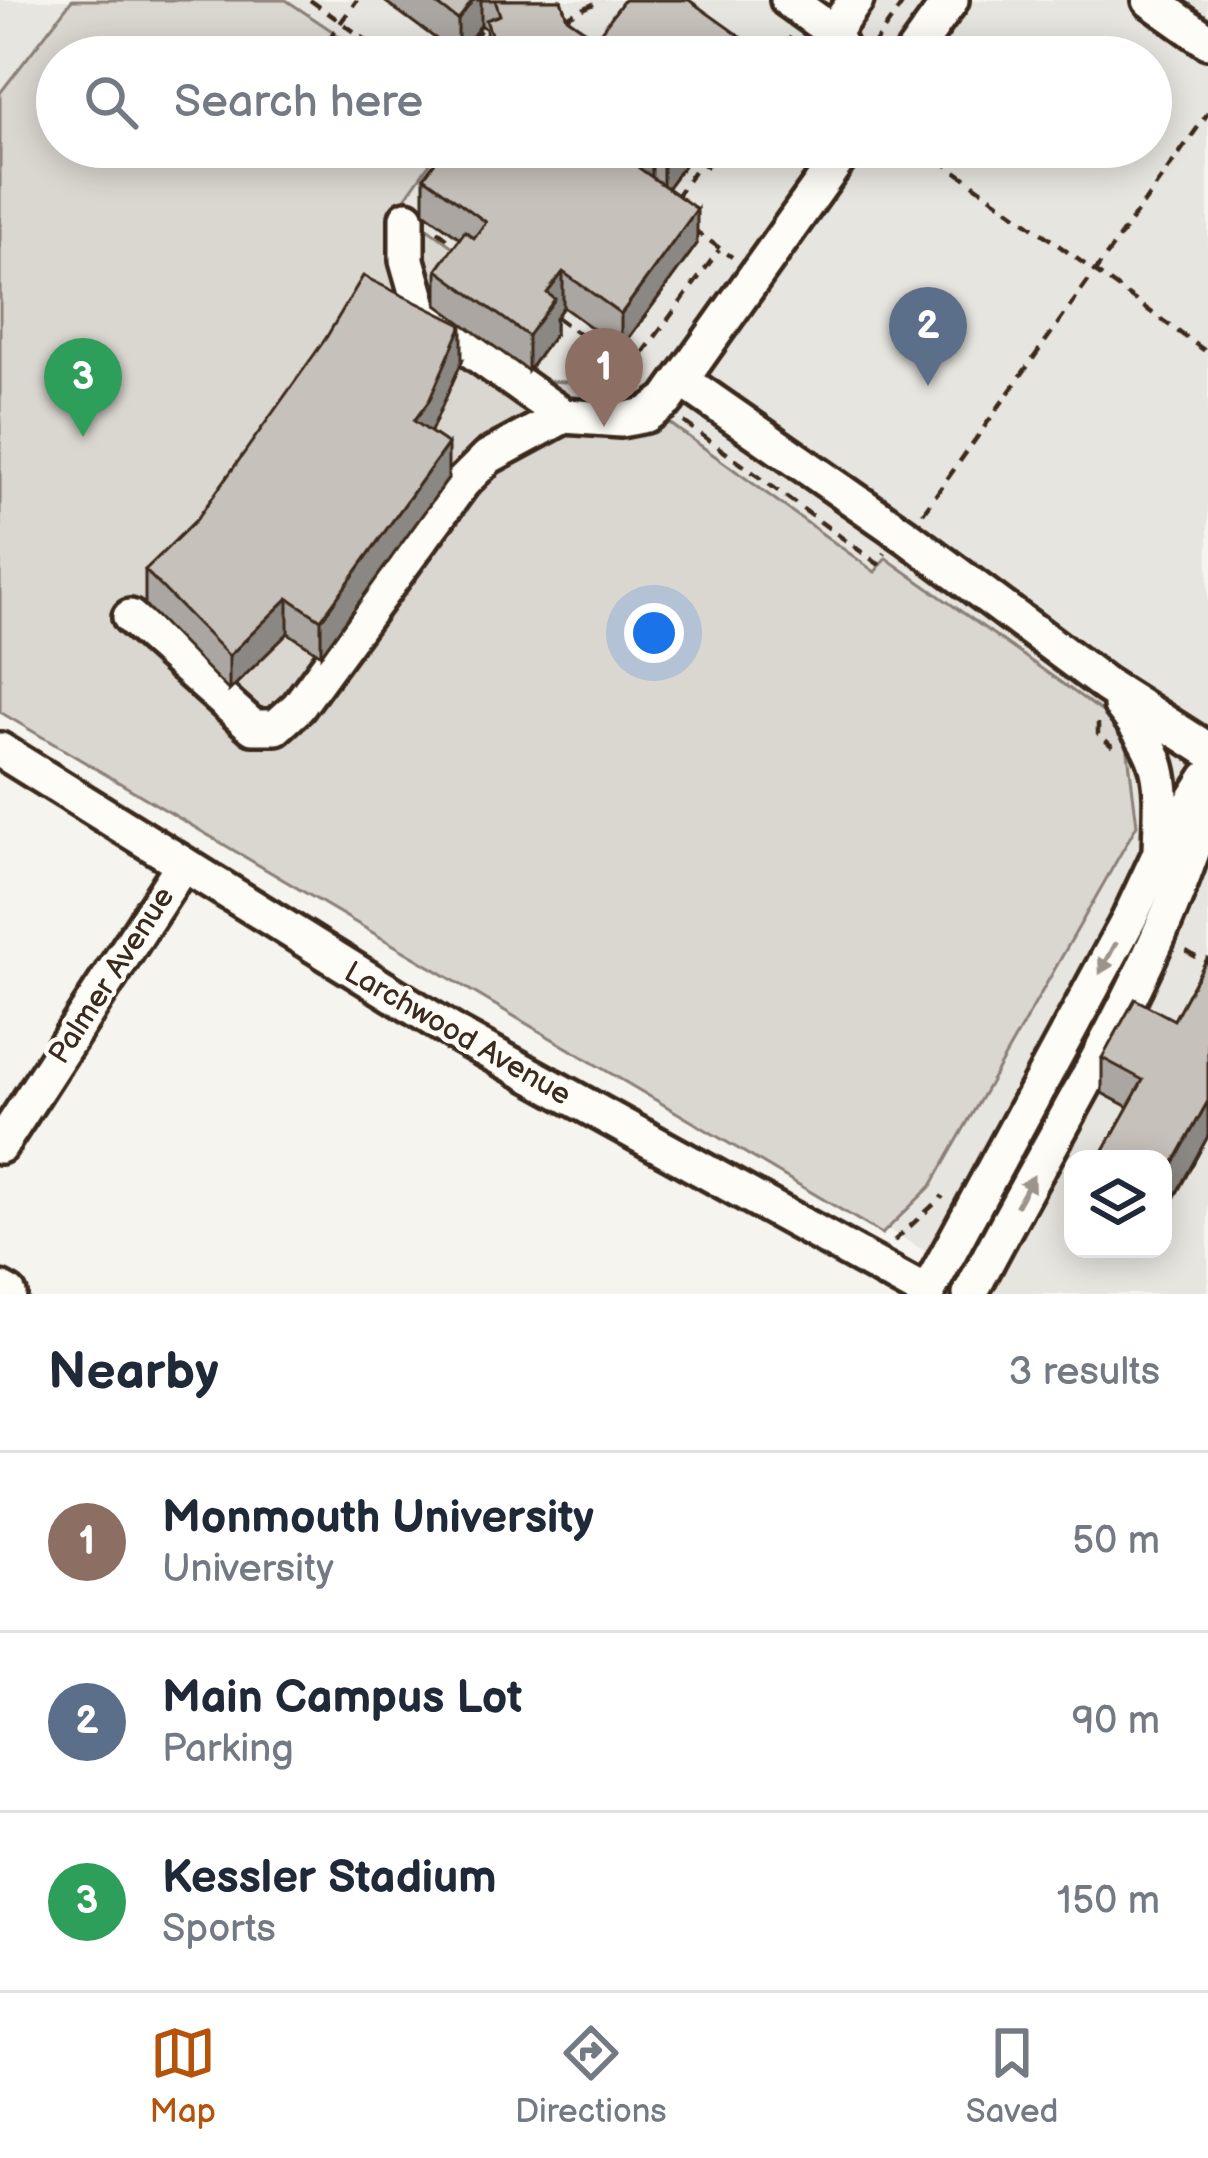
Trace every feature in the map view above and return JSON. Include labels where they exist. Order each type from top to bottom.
[{"type":"street","points":[[842,36],[856,0]]},
{"type":"street","points":[[925,36],[951,0]]},
{"type":"street","points":[[1150,0],[1208,41]]},
{"type":"street","points":[[791,17],[824,36]]},
{"type":"street","points":[[130,617],[235,714],[253,727],[276,727],[298,707],[463,482],[501,448],[564,416],[620,420],[646,415],[675,390],[832,168]]},
{"type":"street","points":[[406,218],[406,260],[423,316],[564,416]]},
{"type":"street","points":[[675,390],[906,536],[1152,746],[1162,790],[1160,853]]},
{"type":"street","points":[[1102,701],[1208,750]]},
{"type":"street","name":"Larchwood Avenue","points":[[0,750],[460,1036],[878,1275],[928,1294]]},
{"type":"street","points":[[928,1294],[1160,853],[1208,778]]},
{"type":"street","points":[[970,1294],[1160,937],[1188,870],[1208,802]]},
{"type":"street","name":"Palmer Avenue","points":[[0,1146],[183,865]]},
{"type":"street","points":[[0,1289],[9,1294]]},
{"type":"path","points":[[310,0],[361,36]]},
{"type":"path","points":[[331,36],[357,0]]},
{"type":"path","points":[[556,22],[602,0]]},
{"type":"path","points":[[879,36],[904,0]]},
{"type":"path","points":[[476,36],[483,26]]},
{"type":"path","points":[[1172,163],[1208,113]]},
{"type":"path","points":[[666,210],[696,168]]},
{"type":"path","points":[[709,168],[713,171]]},
{"type":"path","points":[[951,168],[1208,353]]},
{"type":"path","points":[[556,317],[630,371],[675,390],[678,418],[878,564],[890,547],[895,551],[1169,168]]},
{"type":"path","points":[[406,218],[412,211],[464,250]]},
{"type":"path","points":[[684,223],[756,275]]},
{"type":"path","points":[[630,371],[720,248]]},
{"type":"path","points":[[1102,701],[1098,734],[1123,756]]},
{"type":"path","points":[[1171,943],[1208,964]]},
{"type":"path","points":[[878,1275],[949,1192]]},
{"type":"shaded area","points":[[0,0],[1208,0],[1205,1294],[998,1294],[0,708]]},
{"type":"shaded area","points":[[72,0],[286,0],[340,36],[44,36]]},
{"type":"shaded area","points":[[36,46],[36,168],[426,168],[399,207],[465,256],[430,305],[531,380],[617,385],[875,572],[886,558],[1125,728],[1137,825],[931,1186],[882,1234],[0,712],[0,93]]},
{"type":"building","points":[[431,0],[473,0],[458,20]]},
{"type":"building","points":[[495,0],[561,0],[567,18],[593,36],[492,36],[486,20],[500,15]]},
{"type":"building","points":[[624,0],[689,0],[740,36],[597,36]]},
{"type":"building","points":[[431,168],[639,168],[697,209],[621,314],[563,272],[547,293],[555,299],[528,336],[437,270],[465,231],[474,238],[486,222],[424,177]]},
{"type":"building","points":[[363,276],[462,325],[429,401],[414,421],[448,444],[321,620],[288,598],[229,656],[145,570],[197,519],[326,338]]},
{"type":"building","points":[[1208,957],[1208,1101],[1172,1166],[1172,1150],[1104,1150],[1143,1080],[1102,1058],[1135,999],[1174,1020]]},
{"type":"place","name":"Main Campus Lot","points":[[928,386]]},
{"type":"place","name":"Monmouth University","points":[[604,427]]},
{"type":"place","name":"Kessler Stadium","points":[[83,437]]}]
